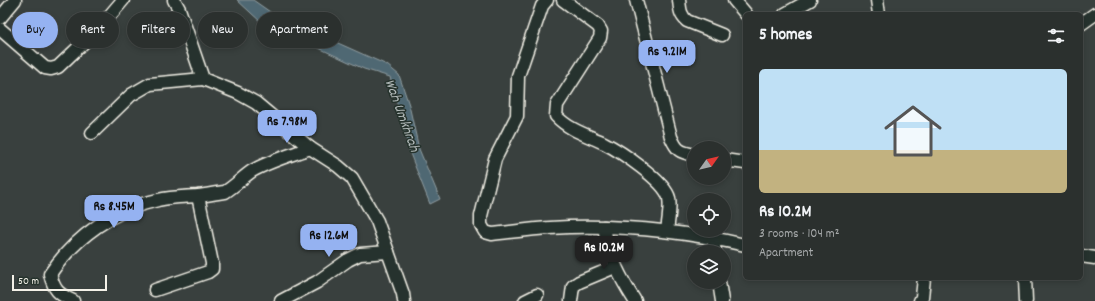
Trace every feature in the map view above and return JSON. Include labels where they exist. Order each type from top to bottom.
[{"type":"street","points":[[0,18],[15,0]]},
{"type":"street","points":[[0,29],[45,68],[51,69],[58,67],[100,27],[123,0]]},
{"type":"street","points":[[174,0],[179,9],[203,79]]},
{"type":"street","points":[[547,0],[542,6],[522,61],[517,89],[517,116],[495,159],[481,216],[481,226],[485,232],[492,234],[550,228],[604,227],[667,231],[743,245]]},
{"type":"street","points":[[563,0],[598,26],[601,31],[600,38],[557,105],[556,116],[564,125],[606,144],[664,187],[670,205],[667,231]]},
{"type":"street","points":[[636,0],[671,137],[675,147],[682,153],[687,154]]},
{"type":"street","points":[[680,0],[680,12],[682,18],[722,35]]},
{"type":"street","points":[[734,0],[744,12]]},
{"type":"street","points":[[789,12],[810,0]]},
{"type":"street","points":[[877,0],[879,12]]},
{"type":"street","points":[[1083,23],[1095,14]]},
{"type":"street","points":[[92,133],[131,95],[150,84],[203,79],[238,93],[256,103],[310,148],[338,166],[352,178],[377,221],[404,301]]},
{"type":"street","points":[[73,301],[60,295],[52,286],[50,274],[58,261],[87,234],[119,212],[158,200],[225,192],[251,172],[266,164],[310,148]]},
{"type":"street","points":[[731,161],[743,163]]},
{"type":"street","points":[[155,290],[208,272],[212,269],[198,196]]},
{"type":"street","points":[[604,227],[608,248],[615,267],[635,301]]},
{"type":"street","points":[[713,239],[714,245]]},
{"type":"street","points":[[281,301],[317,282],[348,260],[360,254],[388,252]]},
{"type":"street","points":[[1083,256],[1095,258]]},
{"type":"street","points":[[571,301],[573,286],[615,267]]},
{"type":"street","points":[[920,301],[922,297],[924,280]]},
{"type":"street","points":[[1025,280],[1026,301]]},
{"type":"street","points":[[720,289],[722,301]]},
{"type":"street","points":[[525,301],[537,295]]},
{"type":"water","points":[[237,0],[253,0],[270,12],[256,12],[256,18]]},
{"type":"water","name":"Wah Umkhrah","points":[[342,45],[387,65],[399,75],[409,105],[419,149],[440,199],[430,204],[411,156],[390,77],[364,69],[319,48],[342,48]]}]
